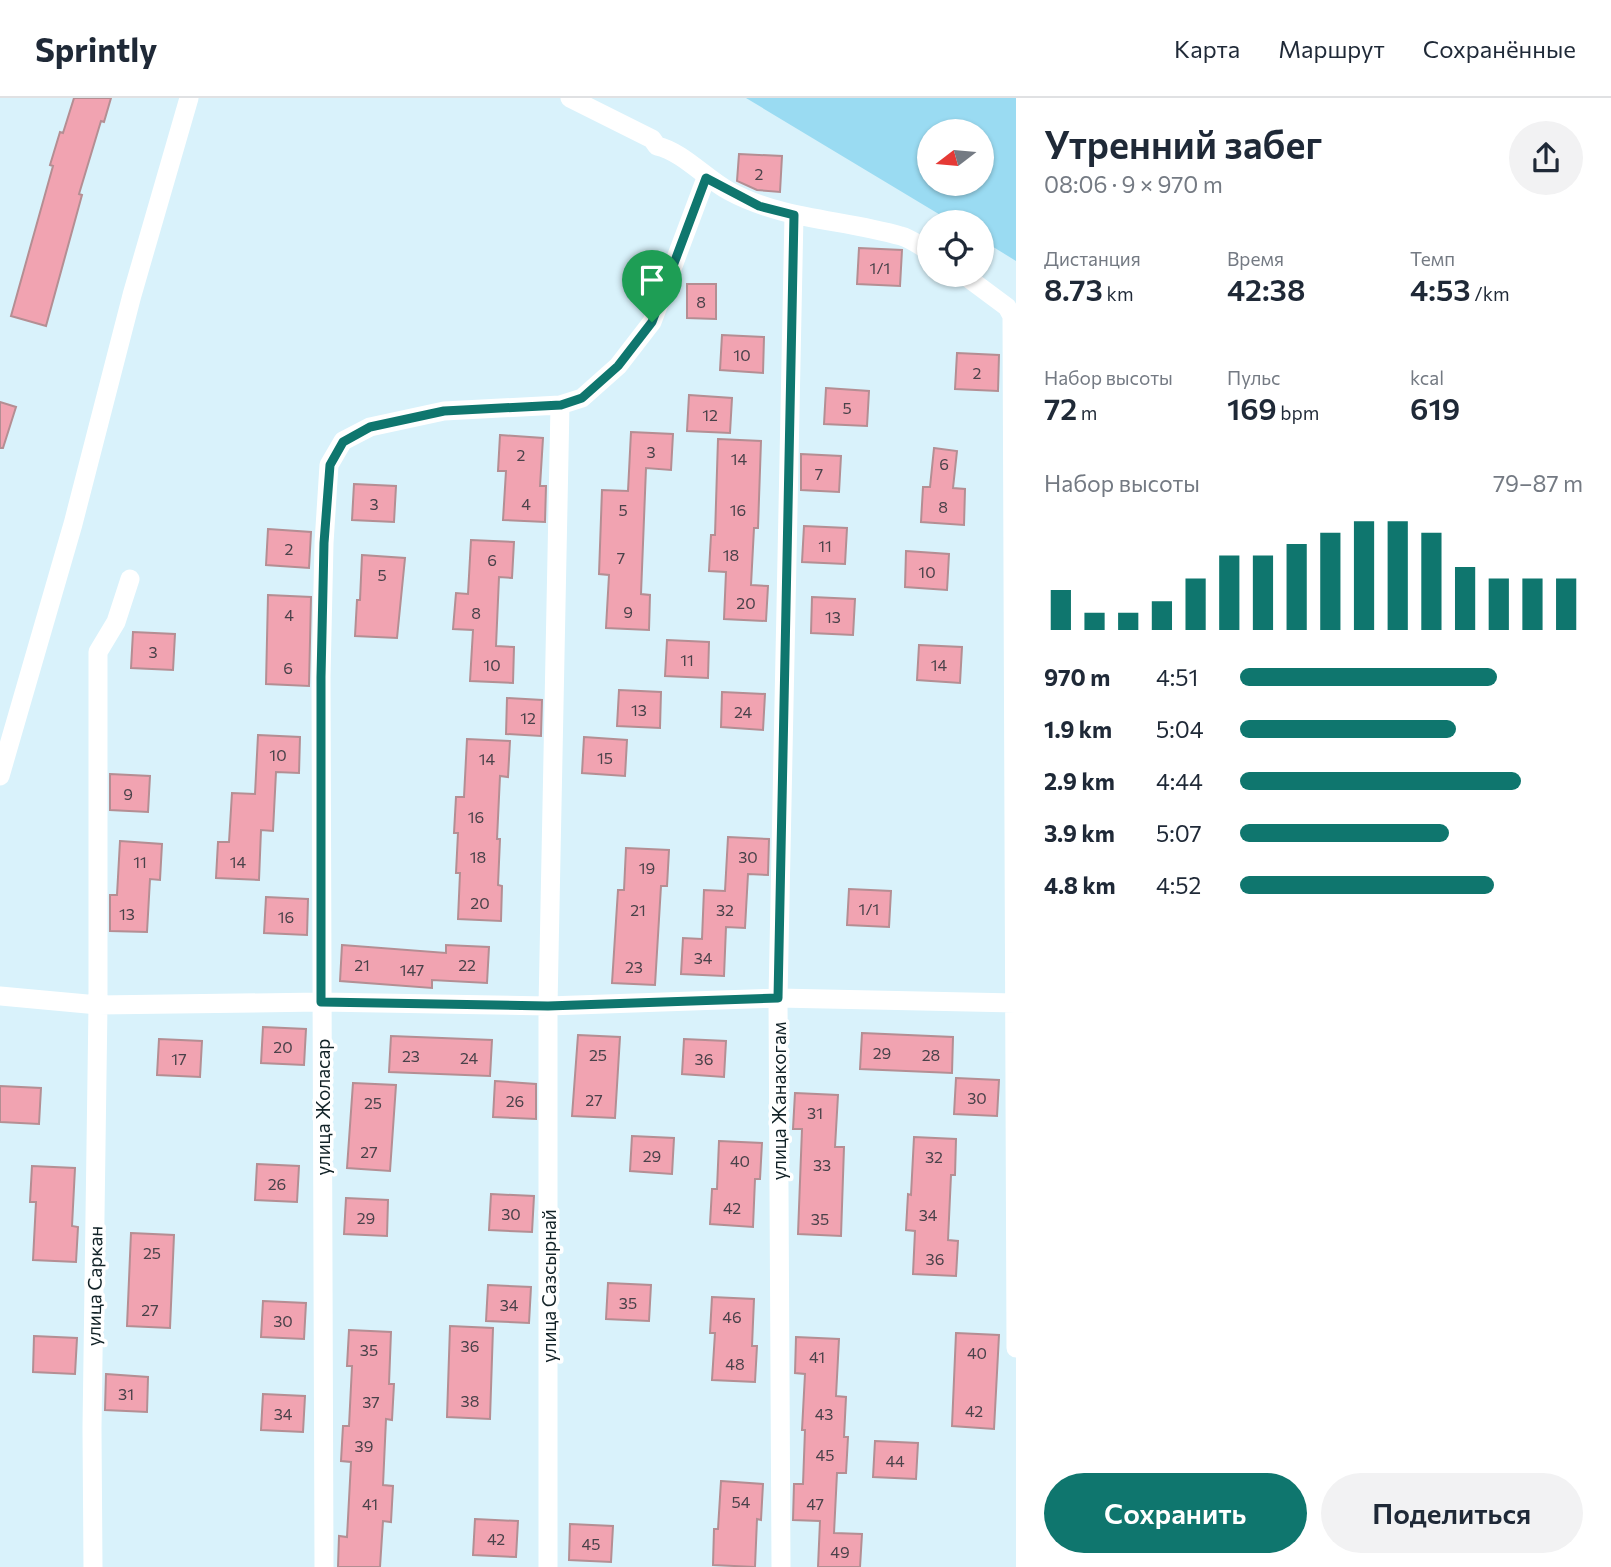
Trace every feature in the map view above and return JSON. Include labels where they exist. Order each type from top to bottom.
[{"type":"street","points":[[0,776],[73,524],[132,295],[189,98]]},
{"type":"street","points":[[570,98],[652,139],[657,146],[670,149],[706,178],[759,206],[903,236],[917,244]]},
{"type":"street","points":[[561,405],[582,398],[618,366],[652,322],[706,178]]},
{"type":"street","name":"улица Жанакогам","points":[[781,1567],[778,998],[794,215]]},
{"type":"street","points":[[980,287],[1007,307],[1012,316],[1016,1348]]},
{"type":"street","name":"улица Жоласар","points":[[324,1567],[321,677],[324,543],[330,465],[343,442],[370,427],[444,411],[561,405]]},
{"type":"street","name":"улица Сазсырнай","points":[[548,1567],[548,1006],[561,405]]},
{"type":"street","name":"улица Саркан","points":[[93,1567],[98,652],[116,622],[130,579]]},
{"type":"street","points":[[0,996],[98,1005],[321,1002],[548,1006],[778,998],[1015,1003]]},
{"type":"shaded area","points":[[746,98],[1016,98],[1016,261],[994,247],[994,210],[932,210]]},
{"type":"building","points":[[74,98],[111,98],[104,122],[101,121],[79,194],[82,195],[46,326],[11,316],[53,166],[50,165]]},
{"type":"building","points":[[739,154],[782,156],[780,192],[757,190],[737,181]]},
{"type":"building","points":[[859,248],[902,250],[900,286],[857,284]]},
{"type":"building","points":[[687,284],[716,284],[716,319],[687,318]]},
{"type":"building","points":[[722,335],[764,337],[763,373],[720,370]]},
{"type":"building","points":[[957,353],[999,355],[998,391],[955,389]]},
{"type":"building","points":[[826,388],[869,391],[867,426],[824,424]]},
{"type":"building","points":[[689,395],[732,398],[730,433],[687,431]]},
{"type":"building","points":[[0,402],[16,407],[3,448],[0,448]]},
{"type":"building","points":[[631,432],[673,434],[671,470],[646,468],[641,594],[650,595],[649,630],[606,628],[609,575],[599,574],[602,490],[628,491]]},
{"type":"building","points":[[500,435],[543,438],[540,486],[546,486],[545,522],[503,520],[506,471],[498,471]]},
{"type":"building","points":[[718,439],[761,441],[758,528],[754,528],[751,585],[768,586],[766,621],[724,619],[726,572],[709,571],[711,535],[715,535]]},
{"type":"building","points":[[934,448],[957,451],[953,488],[965,489],[964,525],[921,522],[923,487],[930,487]]},
{"type":"building","points":[[801,454],[841,456],[839,492],[801,490]]},
{"type":"building","points":[[354,484],[396,486],[394,522],[352,520]]},
{"type":"building","points":[[804,526],[847,528],[845,564],[802,562]]},
{"type":"building","points":[[268,529],[311,532],[309,568],[266,565]]},
{"type":"building","points":[[471,540],[514,542],[512,578],[499,577],[496,646],[514,647],[513,683],[470,681],[473,630],[453,629],[456,593],[468,594]]},
{"type":"building","points":[[906,551],[949,554],[947,590],[905,587]]},
{"type":"building","points":[[362,555],[405,558],[397,638],[355,636]]},
{"type":"building","points":[[268,595],[311,597],[309,686],[266,684]]},
{"type":"building","points":[[812,597],[855,599],[853,635],[811,633]]},
{"type":"building","points":[[133,632],[175,634],[173,670],[131,668]]},
{"type":"building","points":[[667,640],[709,642],[708,678],[665,676]]},
{"type":"building","points":[[919,645],[962,647],[960,683],[917,680]]},
{"type":"building","points":[[619,690],[661,692],[660,728],[617,726]]},
{"type":"building","points":[[722,692],[765,694],[763,730],[721,727]]},
{"type":"building","points":[[507,698],[542,700],[541,736],[506,734]]},
{"type":"building","points":[[258,735],[300,737],[299,773],[276,772],[273,831],[261,830],[259,880],[216,878],[218,842],[229,842],[232,793],[255,794]]},
{"type":"building","points":[[584,737],[627,740],[625,776],[582,773]]},
{"type":"building","points":[[467,739],[510,741],[508,777],[500,776],[497,839],[500,839],[498,885],[502,886],[501,921],[458,919],[460,873],[456,873],[458,833],[454,833],[456,797],[464,797]]},
{"type":"building","points":[[110,774],[150,776],[148,812],[110,810]]},
{"type":"building","points":[[728,837],[769,839],[768,875],[748,874],[745,928],[726,927],[724,976],[681,974],[683,938],[702,939],[704,890],[725,891]]},
{"type":"building","points":[[120,841],[162,844],[160,880],[150,879],[147,932],[110,931],[110,895],[117,895]]},
{"type":"building","points":[[626,848],[669,850],[667,886],[661,886],[655,985],[612,983],[618,890],[624,890]]},
{"type":"building","points":[[849,889],[891,891],[889,927],[847,925]]},
{"type":"building","points":[[266,897],[308,899],[307,935],[264,933]]},
{"type":"building","points":[[342,945],[446,953],[446,945],[489,947],[487,983],[432,980],[432,988],[340,981]]},
{"type":"building","points":[[263,1027],[306,1029],[304,1065],[261,1063]]},
{"type":"building","points":[[862,1033],[953,1037],[952,1073],[860,1069]]},
{"type":"building","points":[[578,1035],[620,1037],[615,1118],[572,1116]]},
{"type":"building","points":[[391,1036],[492,1040],[490,1076],[389,1072]]},
{"type":"building","points":[[159,1039],[202,1041],[200,1077],[157,1075]]},
{"type":"building","points":[[684,1039],[726,1041],[724,1077],[682,1074]]},
{"type":"building","points":[[956,1078],[999,1080],[997,1116],[954,1114]]},
{"type":"building","points":[[495,1081],[536,1084],[536,1119],[493,1117]]},
{"type":"building","points":[[353,1083],[396,1085],[390,1171],[347,1168]]},
{"type":"building","points":[[0,1086],[41,1088],[39,1124],[0,1122]]},
{"type":"building","points":[[795,1093],[838,1095],[835,1147],[844,1147],[841,1236],[798,1234],[802,1129],[793,1129]]},
{"type":"building","points":[[632,1136],[674,1138],[672,1174],[630,1171]]},
{"type":"building","points":[[914,1137],[956,1139],[955,1175],[951,1175],[948,1240],[958,1241],[956,1276],[913,1274],[915,1231],[906,1230]]},
{"type":"building","points":[[719,1141],[762,1143],[760,1179],[755,1179],[753,1227],[710,1224],[712,1189],[717,1189]]},
{"type":"building","points":[[257,1164],[299,1166],[297,1202],[255,1200]]},
{"type":"building","points":[[32,1166],[75,1168],[72,1226],[78,1227],[76,1262],[33,1260],[36,1202],[30,1202]]},
{"type":"building","points":[[491,1194],[534,1196],[532,1232],[489,1230]]},
{"type":"building","points":[[346,1198],[388,1200],[387,1236],[344,1234]]},
{"type":"building","points":[[131,1233],[174,1235],[170,1328],[127,1326]]},
{"type":"building","points":[[608,1283],[651,1285],[649,1321],[606,1319]]},
{"type":"building","points":[[488,1285],[531,1287],[529,1323],[486,1321]]},
{"type":"building","points":[[712,1297],[754,1299],[752,1346],[757,1346],[755,1382],[712,1380],[715,1333],[710,1333]]},
{"type":"building","points":[[263,1301],[306,1303],[304,1339],[261,1337]]},
{"type":"building","points":[[450,1326],[493,1328],[490,1419],[447,1417]]},
{"type":"building","points":[[349,1330],[391,1332],[389,1384],[394,1384],[392,1420],[386,1419],[383,1485],[393,1486],[391,1522],[383,1521],[380,1567],[338,1567],[339,1536],[347,1537],[351,1462],[341,1461],[343,1426],[349,1426],[352,1366],[347,1366]]},
{"type":"building","points":[[956,1333],[999,1335],[994,1429],[952,1426]]},
{"type":"building","points":[[34,1336],[77,1338],[75,1374],[33,1372]]},
{"type":"building","points":[[796,1337],[839,1339],[836,1396],[846,1397],[844,1437],[848,1437],[846,1473],[837,1473],[834,1533],[862,1534],[860,1567],[818,1567],[820,1521],[793,1520],[794,1484],[803,1484],[805,1430],[802,1430],[805,1374],[795,1373]]},
{"type":"building","points":[[106,1374],[148,1377],[147,1412],[105,1410]]},
{"type":"building","points":[[263,1394],[305,1396],[303,1432],[261,1430]]},
{"type":"building","points":[[875,1441],[918,1443],[916,1479],[873,1477]]},
{"type":"building","points":[[721,1481],[763,1484],[761,1520],[757,1519],[755,1567],[713,1565],[714,1529],[718,1529]]},
{"type":"building","points":[[475,1519],[518,1521],[516,1557],[473,1555]]},
{"type":"building","points":[[570,1524],[613,1526],[611,1562],[569,1560]]},
{"type":"route","points":[[706,178],[759,206],[794,215],[778,998],[548,1006],[321,1002],[321,677],[324,543],[330,465],[343,442],[370,427],[444,411],[561,405],[582,398],[618,366],[652,322],[706,178]]}]
